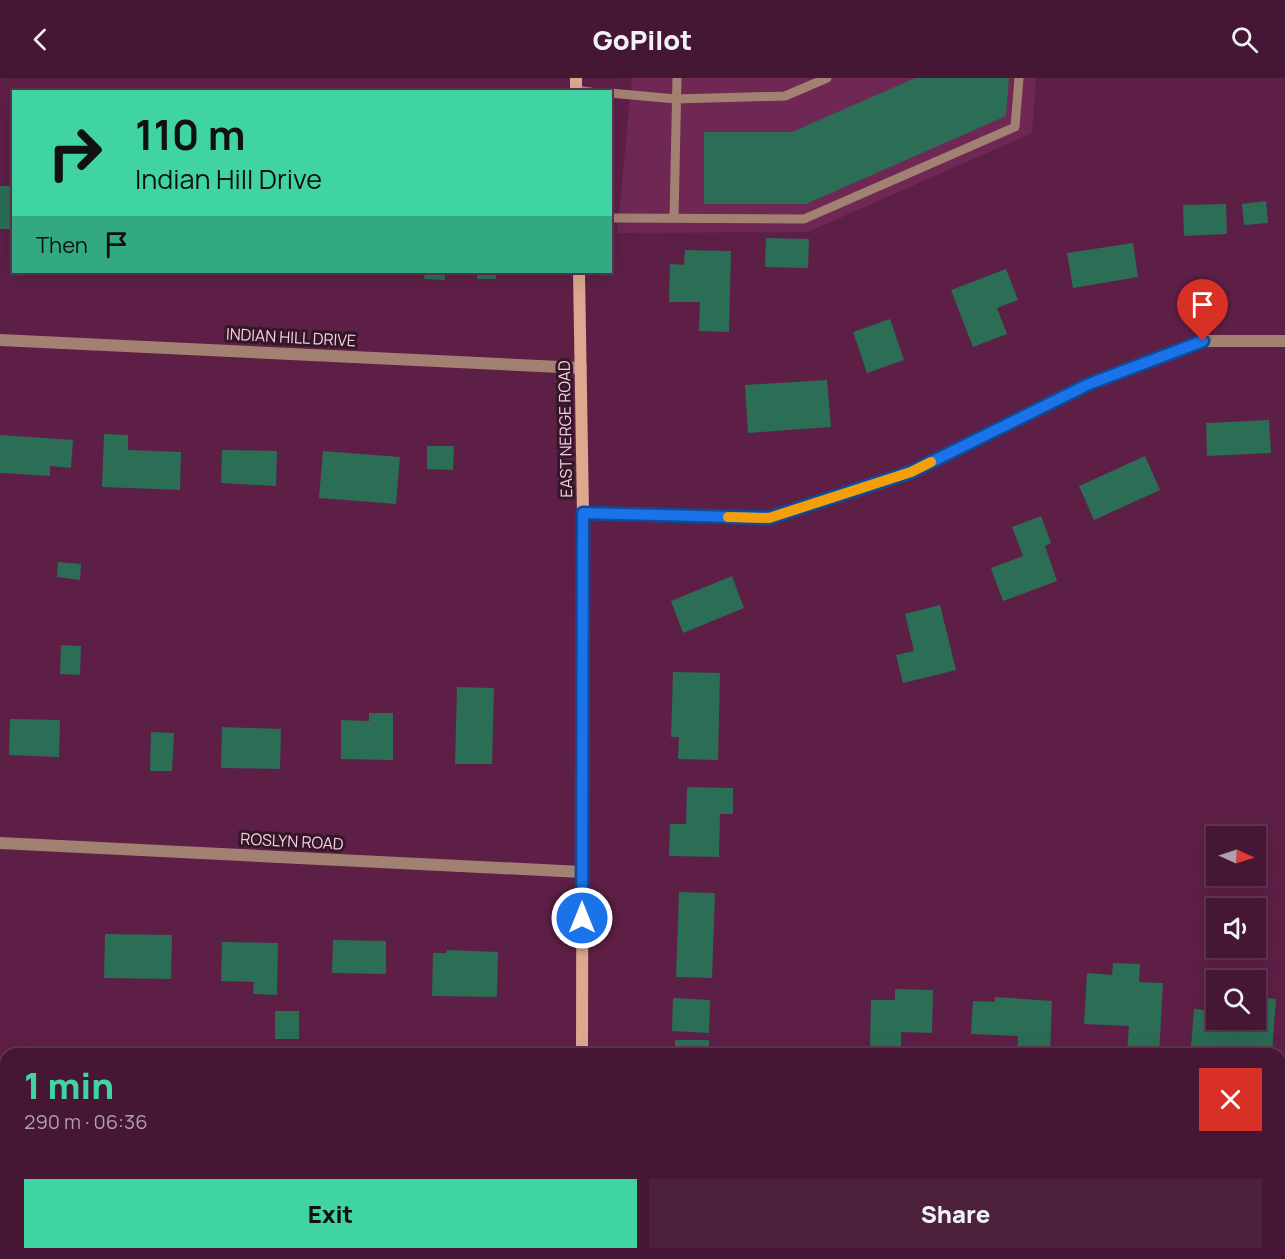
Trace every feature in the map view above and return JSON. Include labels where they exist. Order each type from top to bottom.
[{"type":"main road","name":"EAST NERGE ROAD","points":[[579,273],[583,513],[582,1048]]},
{"type":"street","name":"INDIAN HILL DRIVE","points":[[0,340],[580,368]]},
{"type":"street","points":[[583,513],[769,518],[911,472],[1089,384],[1203,341],[1285,341]]},
{"type":"street","name":"ROSLYN ROAD","points":[[0,843],[582,872]]},
{"type":"lane","points":[[674,218],[677,78]]},
{"type":"lane","points":[[612,93],[676,99],[785,96],[827,78]]},
{"type":"lane","points":[[612,218],[804,219],[1016,127],[1019,78]]},
{"type":"shaded area","points":[[632,78],[1036,78],[1032,133],[808,232],[617,233]]},
{"type":"building","points":[[915,78],[1009,78],[1006,116],[806,204],[704,204],[704,132],[792,132]]},
{"type":"building","points":[[0,186],[12,186],[12,229],[0,229]]},
{"type":"building","points":[[1266,201],[1268,223],[1244,225],[1242,204]]},
{"type":"building","points":[[1226,204],[1227,234],[1184,236],[1183,205]]},
{"type":"building","points":[[766,238],[809,239],[808,268],[765,267]]},
{"type":"building","points":[[1133,243],[1138,277],[1073,288],[1067,253]]},
{"type":"building","points":[[685,250],[731,251],[729,332],[699,331],[700,302],[669,302],[670,264],[684,265]]},
{"type":"building","points":[[1006,269],[1018,300],[997,308],[1007,334],[973,347],[951,290]]},
{"type":"building","points":[[425,273],[445,273],[445,280],[424,279]]},
{"type":"building","points":[[477,273],[496,273],[496,279],[477,279]]},
{"type":"building","points":[[890,319],[904,360],[867,373],[853,332]]},
{"type":"building","points":[[827,380],[831,427],[748,433],[745,385]]},
{"type":"building","points":[[1269,420],[1271,453],[1207,456],[1206,423]]},
{"type":"building","points":[[104,434],[128,435],[128,450],[181,452],[180,490],[102,487]]},
{"type":"building","points":[[0,435],[73,440],[71,468],[50,466],[50,476],[0,473]]},
{"type":"building","points":[[427,446],[454,446],[453,470],[427,469]]},
{"type":"building","points":[[222,450],[277,451],[276,486],[221,483]]},
{"type":"building","points":[[323,451],[400,457],[396,504],[319,498]]},
{"type":"building","points":[[1145,456],[1160,490],[1094,520],[1079,486]]},
{"type":"building","points":[[1041,516],[1051,543],[1045,546],[1057,581],[1003,601],[991,568],[1023,556],[1012,527]]},
{"type":"building","points":[[58,562],[81,564],[80,580],[57,577]]},
{"type":"building","points":[[732,576],[744,608],[683,633],[671,601]]},
{"type":"building","points":[[940,605],[956,670],[903,683],[896,655],[914,651],[905,614]]},
{"type":"building","points":[[61,645],[81,646],[80,675],[60,674]]},
{"type":"building","points":[[673,672],[720,673],[718,760],[678,759],[679,737],[671,737]]},
{"type":"building","points":[[457,687],[494,688],[492,764],[455,764]]},
{"type":"building","points":[[369,713],[393,713],[393,760],[341,759],[341,720],[369,721]]},
{"type":"building","points":[[10,719],[60,720],[59,757],[9,755]]},
{"type":"building","points":[[222,727],[281,729],[280,769],[221,768]]},
{"type":"building","points":[[151,732],[174,733],[172,771],[150,771]]},
{"type":"building","points":[[687,787],[733,788],[733,814],[720,814],[719,857],[669,856],[670,824],[686,824]]},
{"type":"building","points":[[679,892],[715,893],[712,978],[676,977]]},
{"type":"building","points":[[105,934],[172,935],[171,979],[104,978]]},
{"type":"building","points":[[333,940],[386,941],[386,974],[332,973]]},
{"type":"building","points":[[222,942],[278,943],[277,995],[253,994],[254,982],[221,981]]},
{"type":"building","points":[[447,950],[498,952],[497,997],[432,996],[433,953],[446,953]]},
{"type":"building","points":[[1113,963],[1140,964],[1139,982],[1163,983],[1159,1048],[1127,1048],[1129,1026],[1084,1024],[1087,973],[1112,975]]},
{"type":"building","points":[[895,989],[933,990],[932,1033],[901,1032],[901,1048],[870,1047],[871,1000],[895,1000]]},
{"type":"building","points":[[995,997],[1052,1001],[1050,1048],[1017,1048],[1018,1036],[971,1034],[973,1001],[995,1002]]},
{"type":"building","points":[[673,998],[710,1000],[709,1033],[672,1031]]},
{"type":"building","points":[[1266,998],[1276,999],[1272,1048],[1191,1047],[1194,1009],[1206,1010],[1206,1030],[1266,1030]]},
{"type":"building","points":[[275,1011],[299,1011],[299,1039],[275,1039]]},
{"type":"building","points":[[675,1040],[709,1040],[709,1048],[675,1048]]},
{"type":"slow traffic","points":[[728,517],[769,518],[911,472],[931,462]]},
{"type":"route","points":[[582,918],[583,513],[769,518],[911,472],[1089,384],[1203,341]]}]
